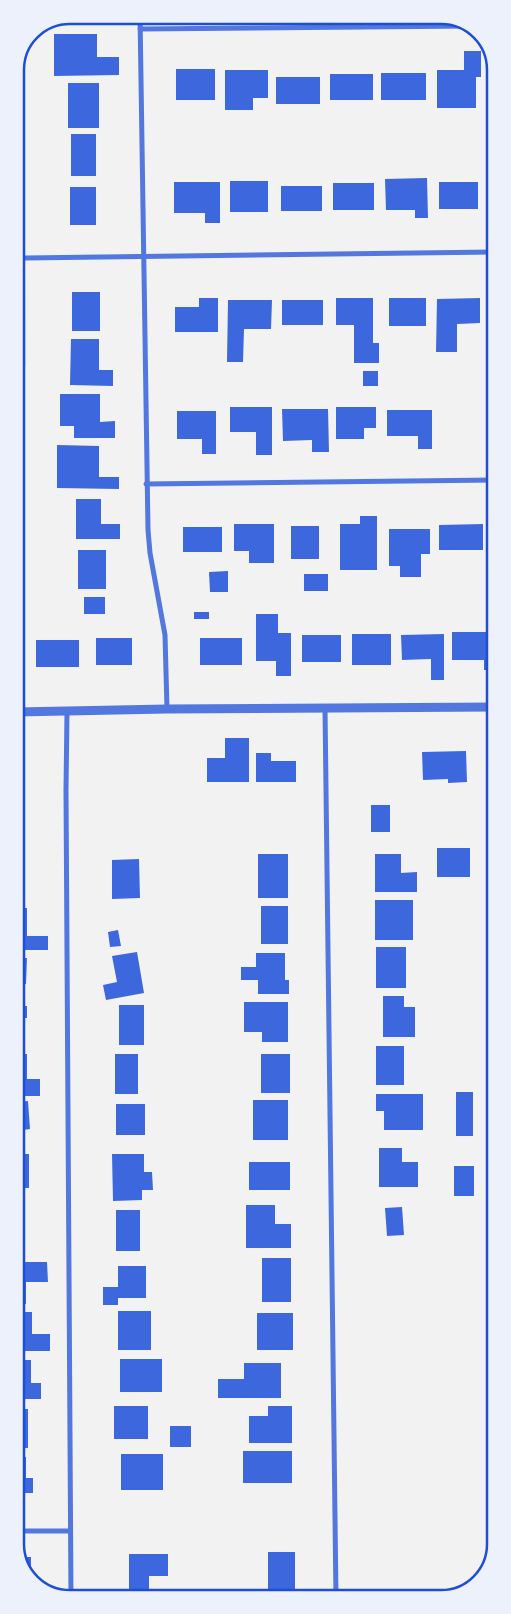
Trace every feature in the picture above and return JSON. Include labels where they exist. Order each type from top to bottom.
[{"type":"street","points":[[140,24],[146,484],[150,553],[165,635],[167,709]]},
{"type":"street","points":[[140,29],[455,26]]},
{"type":"street","points":[[25,258],[487,252]]},
{"type":"street","points":[[146,484],[487,480]]},
{"type":"street","points":[[24,712],[487,707]]},
{"type":"street","points":[[325,708],[336,1590]]},
{"type":"street","points":[[67,712],[71,1590]]},
{"type":"street","points":[[24,1531],[70,1531]]},
{"type":"shaded area","points":[[24,155],[26,366],[24,366]]},
{"type":"building","points":[[54,34],[97,34],[97,57],[119,57],[119,75],[54,76]]},
{"type":"building","points":[[464,51],[481,51],[481,77],[476,77],[476,108],[437,108],[437,70],[464,70]]},
{"type":"building","points":[[176,69],[215,69],[215,100],[176,100]]},
{"type":"building","points":[[225,70],[268,70],[268,98],[253,98],[253,110],[225,110]]},
{"type":"building","points":[[381,73],[426,73],[426,100],[381,100]]},
{"type":"building","points":[[330,74],[373,74],[373,100],[330,100]]},
{"type":"building","points":[[276,77],[320,77],[320,104],[276,104]]},
{"type":"building","points":[[68,83],[99,83],[99,128],[68,128]]},
{"type":"building","points":[[71,134],[96,134],[96,176],[71,176]]},
{"type":"building","points":[[427,178],[428,218],[415,218],[415,210],[386,210],[385,179]]},
{"type":"building","points":[[230,181],[268,181],[268,212],[230,212]]},
{"type":"building","points":[[174,182],[220,182],[220,223],[205,223],[205,213],[174,213]]},
{"type":"building","points":[[439,182],[478,182],[478,209],[439,209]]},
{"type":"building","points":[[333,183],[374,183],[374,210],[333,210]]},
{"type":"building","points":[[281,186],[322,186],[322,211],[281,211]]},
{"type":"building","points":[[70,187],[96,187],[96,225],[70,225]]},
{"type":"building","points":[[72,292],[100,292],[100,331],[72,331]]},
{"type":"building","points":[[199,298],[218,298],[218,332],[175,332],[175,307],[199,307]]},
{"type":"building","points":[[336,298],[373,298],[373,343],[379,343],[379,363],[354,363],[354,325],[336,325]]},
{"type":"building","points":[[389,298],[426,298],[426,326],[389,326]]},
{"type":"building","points":[[480,298],[480,323],[457,324],[457,352],[436,352],[437,299]]},
{"type":"building","points":[[228,300],[272,300],[271,329],[244,329],[243,362],[227,362]]},
{"type":"building","points":[[282,300],[323,300],[323,325],[282,325]]},
{"type":"building","points":[[71,339],[99,339],[99,370],[113,370],[113,386],[70,385]]},
{"type":"building","points":[[363,371],[378,371],[378,386],[363,386]]},
{"type":"building","points":[[60,394],[100,394],[100,422],[115,421],[115,438],[74,438],[74,426],[60,426]]},
{"type":"building","points":[[230,407],[272,407],[272,455],[256,455],[256,432],[230,432]]},
{"type":"building","points":[[336,407],[376,407],[376,428],[364,428],[364,439],[336,439]]},
{"type":"building","points":[[282,409],[328,409],[329,452],[312,452],[312,440],[283,441]]},
{"type":"building","points":[[387,410],[432,410],[432,449],[418,449],[418,436],[387,436]]},
{"type":"building","points":[[177,411],[216,411],[216,454],[202,454],[202,439],[177,439]]},
{"type":"building","points":[[57,445],[99,446],[99,477],[119,477],[119,489],[57,488]]},
{"type":"building","points":[[76,499],[101,499],[101,524],[120,524],[120,539],[76,539]]},
{"type":"building","points":[[360,516],[377,516],[377,570],[340,570],[340,524],[360,524]]},
{"type":"building","points":[[234,524],[274,524],[274,563],[249,563],[249,551],[234,551]]},
{"type":"building","points":[[483,524],[483,550],[439,550],[439,525]]},
{"type":"building","points":[[291,526],[319,526],[319,559],[291,559]]},
{"type":"building","points":[[183,527],[222,527],[222,552],[183,552]]},
{"type":"building","points":[[389,529],[430,529],[430,554],[421,554],[421,577],[400,577],[400,566],[389,566]]},
{"type":"building","points":[[78,550],[106,550],[106,589],[78,589]]},
{"type":"building","points":[[228,571],[228,592],[210,592],[209,572]]},
{"type":"building","points":[[304,574],[328,574],[328,591],[304,591]]},
{"type":"building","points":[[84,597],[105,597],[105,614],[84,614]]},
{"type":"building","points":[[194,612],[209,612],[209,619],[194,619]]},
{"type":"building","points":[[256,614],[278,614],[278,633],[291,633],[291,676],[276,676],[276,661],[256,661]]},
{"type":"building","points":[[452,632],[487,632],[487,670],[484,670],[484,660],[452,660]]},
{"type":"building","points":[[352,634],[391,634],[391,665],[352,665]]},
{"type":"building","points":[[444,634],[444,680],[431,680],[431,659],[402,660],[401,635]]},
{"type":"building","points":[[302,635],[341,635],[341,662],[302,662]]},
{"type":"building","points":[[96,638],[132,638],[132,665],[96,665]]},
{"type":"building","points":[[200,638],[242,638],[242,665],[200,665]]},
{"type":"building","points":[[36,640],[79,640],[79,667],[36,667]]},
{"type":"building","points":[[225,738],[249,738],[249,782],[207,782],[207,758],[225,758]]},
{"type":"building","points":[[466,751],[467,782],[448,783],[448,779],[423,780],[422,752]]},
{"type":"building","points":[[256,753],[271,753],[271,761],[296,761],[296,782],[256,782]]},
{"type":"building","points":[[371,805],[390,805],[390,832],[371,832]]},
{"type":"building","points":[[437,848],[470,848],[470,877],[437,877]]},
{"type":"building","points":[[258,854],[288,854],[288,898],[258,898]]},
{"type":"building","points":[[375,854],[401,854],[401,873],[417,872],[417,892],[375,892]]},
{"type":"building","points":[[139,859],[140,898],[112,899],[112,860]]},
{"type":"building","points":[[375,900],[413,900],[413,940],[375,940]]},
{"type":"building","points":[[261,906],[288,906],[288,944],[261,944]]},
{"type":"building","points":[[24,908],[27,908],[27,936],[48,936],[48,950],[24,950]]},
{"type":"building","points":[[118,930],[121,946],[110,947],[108,932]]},
{"type":"building","points":[[376,947],[406,947],[406,988],[376,988]]},
{"type":"building","points":[[137,952],[144,993],[106,1000],[103,985],[117,982],[112,956]]},
{"type":"building","points":[[256,953],[285,953],[285,980],[289,980],[289,994],[258,994],[258,980],[241,980],[241,967],[256,967]]},
{"type":"building","points":[[24,958],[27,958],[26,984],[24,984]]},
{"type":"building","points":[[383,996],[404,996],[404,1007],[415,1007],[415,1037],[383,1037]]},
{"type":"building","points":[[244,1002],[288,1002],[288,1042],[262,1042],[262,1032],[244,1032]]},
{"type":"building","points":[[119,1005],[144,1005],[144,1045],[119,1045]]},
{"type":"building","points":[[24,1006],[27,1006],[27,1018],[24,1018]]},
{"type":"building","points":[[376,1046],[404,1046],[404,1085],[376,1085]]},
{"type":"building","points":[[24,1054],[27,1054],[27,1079],[40,1079],[40,1096],[24,1096]]},
{"type":"building","points":[[115,1054],[138,1054],[138,1094],[115,1094]]},
{"type":"building","points":[[261,1054],[290,1054],[290,1093],[261,1093]]},
{"type":"building","points":[[456,1092],[473,1092],[473,1136],[456,1136]]},
{"type":"building","points":[[376,1094],[423,1094],[423,1130],[384,1130],[384,1111],[376,1111]]},
{"type":"building","points":[[253,1100],[288,1100],[288,1140],[253,1140]]},
{"type":"building","points":[[24,1101],[28,1101],[30,1129],[24,1130]]},
{"type":"building","points":[[116,1104],[145,1104],[145,1135],[116,1135]]},
{"type":"building","points":[[379,1148],[402,1148],[402,1162],[418,1162],[418,1187],[379,1187]]},
{"type":"building","points":[[24,1154],[29,1154],[29,1188],[24,1188]]},
{"type":"building","points":[[112,1154],[144,1154],[144,1172],[152,1172],[153,1190],[142,1190],[142,1200],[113,1201]]},
{"type":"building","points":[[249,1162],[290,1162],[290,1190],[249,1190]]},
{"type":"building","points":[[454,1166],[474,1166],[474,1196],[454,1196]]},
{"type":"building","points":[[246,1205],[275,1205],[275,1224],[291,1224],[291,1248],[246,1248]]},
{"type":"building","points":[[402,1207],[404,1235],[387,1236],[385,1208]]},
{"type":"building","points":[[116,1210],[140,1210],[140,1251],[116,1251]]},
{"type":"building","points":[[262,1258],[291,1258],[291,1302],[262,1302]]},
{"type":"building","points":[[24,1262],[47,1262],[48,1282],[26,1282],[26,1304],[24,1304]]},
{"type":"building","points":[[118,1266],[146,1266],[146,1298],[118,1298],[118,1305],[103,1305],[103,1287],[118,1287]]},
{"type":"building","points":[[118,1311],[151,1311],[151,1350],[118,1350]]},
{"type":"building","points":[[24,1312],[32,1312],[32,1334],[50,1334],[50,1351],[24,1351]]},
{"type":"building","points":[[257,1313],[293,1313],[293,1350],[257,1350]]},
{"type":"building","points":[[120,1359],[162,1359],[162,1392],[120,1392]]},
{"type":"building","points":[[24,1360],[31,1360],[31,1383],[41,1383],[41,1399],[24,1399]]},
{"type":"building","points":[[244,1363],[281,1363],[281,1398],[218,1398],[218,1379],[244,1379]]},
{"type":"building","points":[[114,1406],[148,1406],[148,1439],[114,1439]]},
{"type":"building","points":[[268,1406],[292,1406],[292,1443],[249,1443],[249,1416],[268,1416]]},
{"type":"building","points":[[24,1409],[28,1409],[28,1448],[24,1448]]},
{"type":"building","points":[[170,1426],[191,1426],[191,1447],[170,1447]]},
{"type":"building","points":[[243,1451],[292,1451],[292,1483],[243,1483]]},
{"type":"building","points":[[121,1454],[163,1454],[163,1490],[121,1490]]},
{"type":"building","points":[[24,1457],[26,1457],[26,1478],[33,1478],[33,1493],[24,1493]]},
{"type":"building","points":[[268,1552],[295,1552],[295,1590],[268,1590]]},
{"type":"building","points":[[129,1554],[168,1554],[168,1576],[149,1576],[149,1590],[129,1590]]},
{"type":"building","points":[[26,1557],[31,1557],[31,1568]]}]
